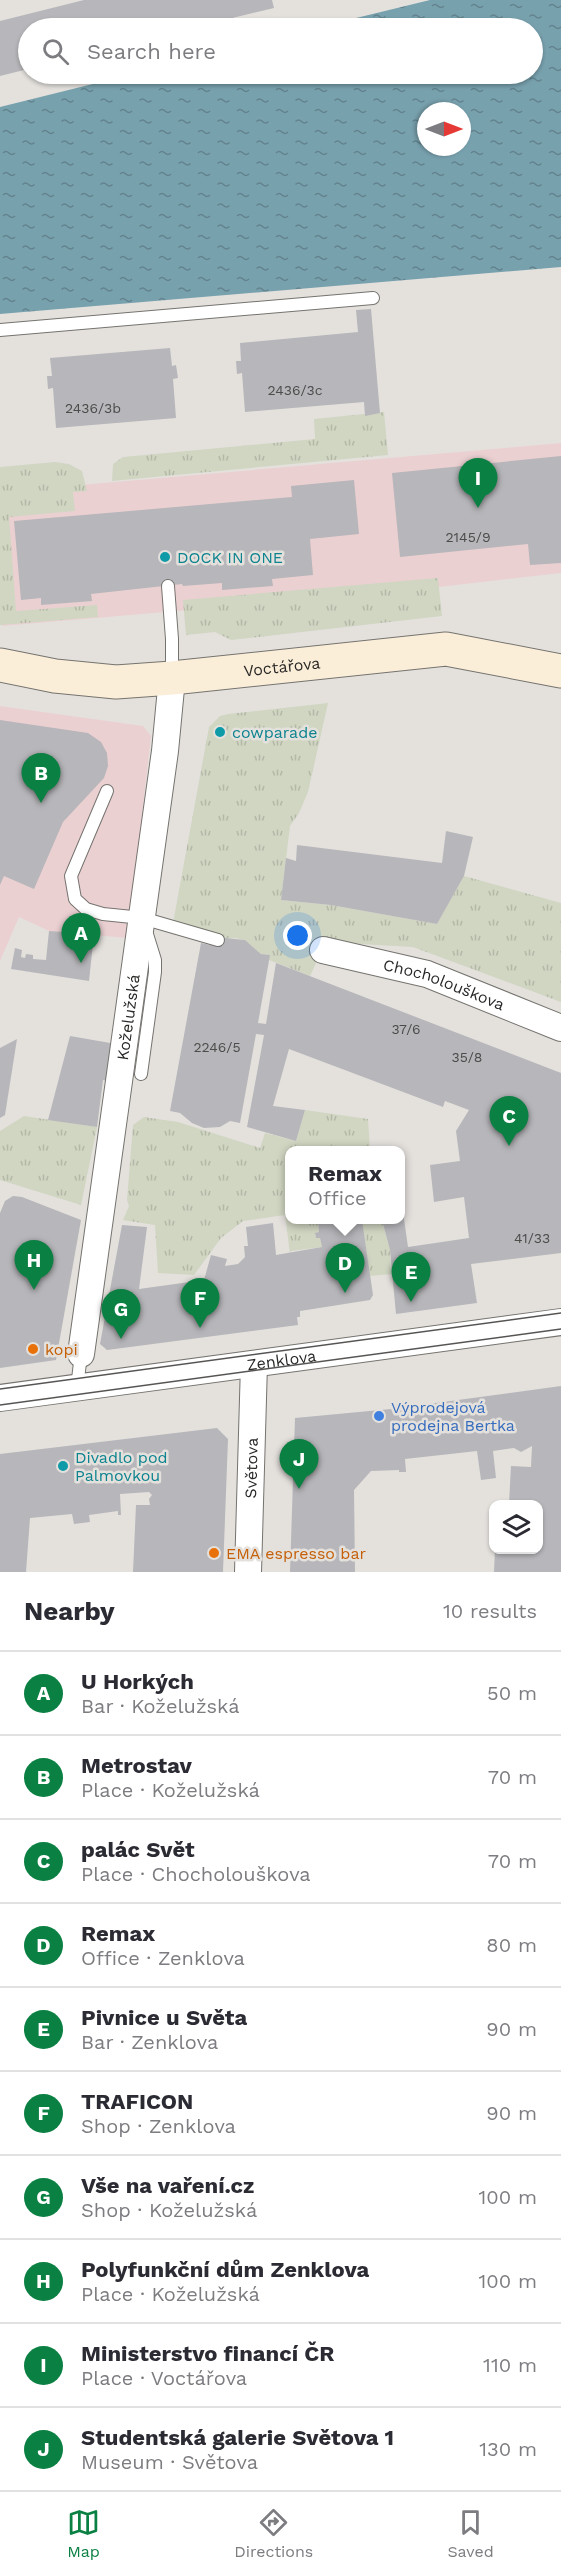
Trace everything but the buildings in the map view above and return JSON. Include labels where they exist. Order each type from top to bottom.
[{"type":"main road","name":"Voctářova","points":[[0,665],[56,676],[103,681],[172,678],[391,653],[446,649],[561,671]]},
{"type":"street","name":"Koželužská","points":[[81,1354],[165,751],[172,678]]},
{"type":"street","name":"Chocholouškova","points":[[323,950],[427,974],[561,1028]]},
{"type":"street","name":"Zenklova","points":[[0,1398],[561,1322]]},
{"type":"street","name":"Světova","points":[[248,1572],[254,1364]]},
{"type":"lane","points":[[0,330],[373,298]]},
{"type":"lane","points":[[168,586],[172,678]]},
{"type":"lane","points":[[107,791],[71,876],[75,899],[86,909],[103,914],[142,918],[218,940]]},
{"type":"lane","points":[[141,1074],[155,972],[155,960],[142,918]]},
{"type":"lane","points":[[77,1388],[81,1354]]},
{"type":"shaded area","points":[[561,443],[561,573],[387,593],[2,626],[0,492]]},
{"type":"shaded area","points":[[0,706],[143,726],[151,736],[128,938],[49,931],[19,917],[0,961]]},
{"type":"green space","points":[[384,412],[388,455],[112,481],[113,464],[123,457],[315,439],[314,419]]},
{"type":"green space","points":[[55,462],[69,464],[82,471],[87,491],[73,492],[75,511],[9,517],[16,611],[97,605],[98,617],[0,625],[0,467]]},
{"type":"green space","points":[[438,578],[442,616],[231,640],[215,632],[186,635],[183,600]]},
{"type":"green space","points":[[328,703],[308,792],[299,813],[290,826],[281,900],[331,905],[437,924],[464,876],[561,903],[561,1002],[413,947],[326,942],[310,976],[269,960],[269,955],[261,954],[245,940],[235,938],[218,940],[173,923],[209,727],[220,716],[228,714]]},
{"type":"green space","points":[[305,1110],[368,1119],[370,1146],[285,1146],[285,1215],[243,1221],[221,1238],[194,1275],[158,1273],[155,1225],[123,1220],[129,1206],[127,1200],[133,1125],[144,1117],[178,1122],[260,1148],[265,1133],[296,1141]]},
{"type":"green space","points":[[24,1116],[97,1127],[81,1205],[0,1180],[0,1131]]},
{"type":"green space","points":[[286,1224],[318,1224],[319,1232],[315,1233],[316,1238],[320,1238],[322,1247],[291,1251],[290,1254]]},
{"type":"green space","points":[[363,1224],[383,1224],[390,1250],[391,1274],[370,1276]]},
{"type":"water","points":[[430,0],[561,0],[561,267],[0,314],[0,107],[93,84],[543,84],[543,18],[356,18]]},
{"type":"tram line","points":[[0,1389],[561,1313]]},
{"type":"tram line","points":[[0,1405],[561,1329]]},
{"type":"place","name":"Ministerstvo financí ČR","points":[[478,508]]},
{"type":"place","name":"DOCK IN ONE","points":[[165,557]]},
{"type":"place","name":"cowparade","points":[[220,732]]},
{"type":"place","name":"Metrostav","points":[[41,803]]},
{"type":"place","name":"U Horkých","points":[[81,963]]},
{"type":"place","name":"palác Svět","points":[[509,1146]]},
{"type":"place","name":"Polyfunkční dům Zenklova","points":[[34,1290]]},
{"type":"place","name":"Remax","points":[[345,1293]]},
{"type":"place","name":"Pivnice u Světa","points":[[411,1302]]},
{"type":"place","name":"TRAFICON","points":[[200,1328]]},
{"type":"place","name":"Vše na vaření.cz","points":[[121,1339]]},
{"type":"place","name":"kopi","points":[[33,1349]]},
{"type":"place","name":"Výprodejová prodejna Bertka","points":[[379,1416]]},
{"type":"place","name":"Divadlo pod Palmovkou","points":[[63,1466]]},
{"type":"place","name":"Studentská galerie Světova 1","points":[[299,1489]]},
{"type":"place","name":"EMA espresso bar","points":[[214,1553]]}]
